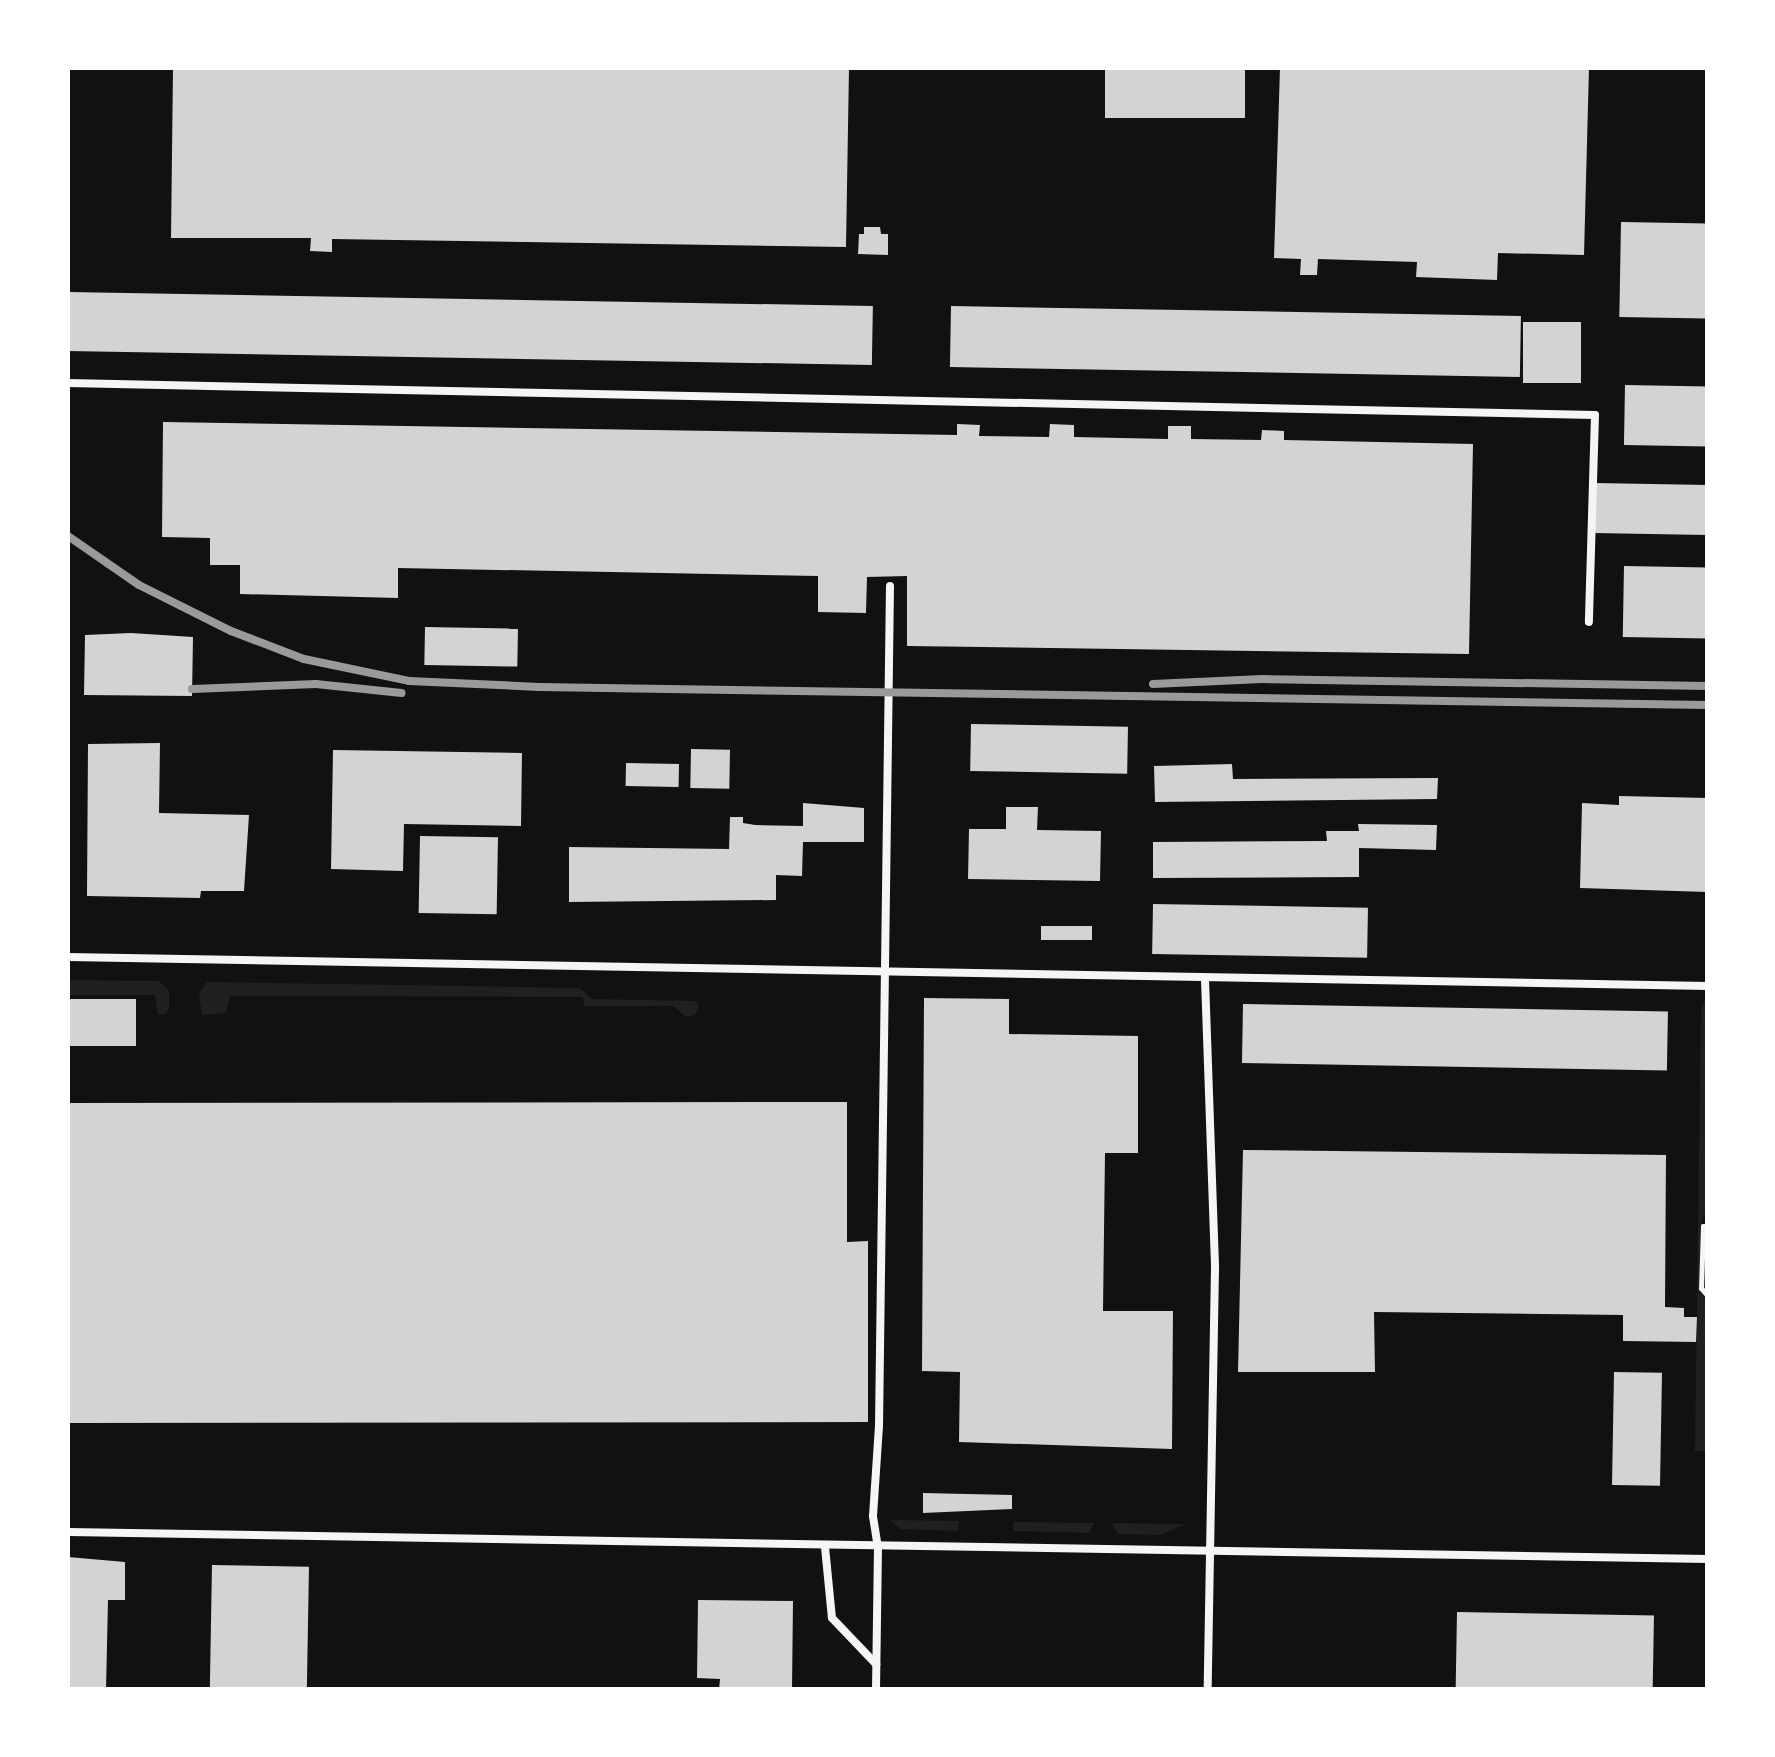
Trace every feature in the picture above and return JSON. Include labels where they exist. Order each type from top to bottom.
[{"type":"lane","points":[[68,384],[1596,415],[1589,622]]},
{"type":"lane","points":[[876,1690],[878,1548],[873,1516],[879,1426],[890,586]]},
{"type":"lane","points":[[68,957],[1708,986]]},
{"type":"lane","points":[[1205,979],[1214,1268],[1208,1690]]},
{"type":"lane","points":[[68,1532],[878,1548],[1708,1558]]},
{"type":"lane","points":[[826,1547],[832,1618],[840,1632],[877,1664]]},
{"type":"path","points":[[1708,1226],[1703,1226],[1701,1288],[1708,1296]]},
{"type":"shaded area","points":[[68,980],[159,981],[169,991],[169,1009],[165,1015],[158,1014],[155,995],[68,995]]},
{"type":"shaded area","points":[[207,982],[580,988],[592,999],[696,1001],[699,1007],[695,1015],[686,1017],[673,1006],[584,1006],[583,997],[230,996],[226,1013],[202,1015],[199,994]]},
{"type":"shaded area","points":[[1707,999],[1708,1209],[1701,1223],[1700,1292],[1708,1302],[1707,1451],[1695,1451],[1701,1007]]},
{"type":"shaded area","points":[[889,1520],[959,1521],[958,1531],[901,1529]]},
{"type":"shaded area","points":[[1014,1522],[1094,1523],[1089,1533],[1013,1531]]},
{"type":"shaded area","points":[[1112,1523],[1185,1524],[1161,1535],[1118,1534]]},
{"type":"building","points":[[173,68],[849,68],[846,247],[332,239],[332,252],[310,251],[311,238],[171,238]]},
{"type":"building","points":[[1105,68],[1245,68],[1245,118],[1105,118]]},
{"type":"building","points":[[1280,68],[1589,68],[1584,255],[1498,253],[1497,280],[1416,277],[1417,262],[1318,259],[1317,275],[1300,275],[1301,259],[1274,258]]},
{"type":"building","points":[[1621,222],[1708,224],[1706,319],[1619,317]]},
{"type":"building","points":[[864,227],[880,227],[881,234],[888,234],[888,255],[858,254],[859,234],[864,234]]},
{"type":"building","points":[[68,292],[873,306],[872,365],[68,351]]},
{"type":"building","points":[[951,306],[1521,316],[1520,377],[950,367]]},
{"type":"building","points":[[1523,322],[1581,322],[1581,383],[1523,383]]},
{"type":"building","points":[[1625,385],[1708,386],[1707,446],[1624,445]]},
{"type":"building","points":[[163,422],[957,435],[957,424],[980,425],[979,436],[1049,437],[1050,424],[1074,425],[1074,437],[1168,439],[1168,426],[1191,426],[1191,439],[1261,440],[1262,430],[1284,431],[1284,440],[1473,444],[1469,654],[907,646],[907,576],[867,577],[866,613],[818,612],[818,576],[398,568],[398,598],[240,594],[240,565],[210,565],[210,538],[162,537]]},
{"type":"building","points":[[1594,483],[1708,485],[1707,535],[1593,533]]},
{"type":"building","points":[[1624,566],[1708,567],[1707,638],[1623,637]]},
{"type":"building","points":[[425,627],[518,629],[517,667],[424,665]]},
{"type":"building","points":[[85,635],[193,637],[192,696],[84,695]]},
{"type":"building","points":[[971,724],[1128,727],[1127,774],[970,771]]},
{"type":"building","points":[[160,743],[159,813],[249,815],[244,891],[201,891],[200,898],[87,896],[88,744]]},
{"type":"building","points":[[691,749],[730,750],[729,789],[690,788]]},
{"type":"building","points":[[333,750],[522,753],[521,826],[404,824],[403,871],[331,869]]},
{"type":"building","points":[[626,763],[679,764],[679,787],[626,786]]},
{"type":"building","points":[[1232,764],[1233,779],[1438,778],[1437,799],[1155,802],[1154,766]]},
{"type":"building","points":[[1619,796],[1708,798],[1708,892],[1580,888],[1582,803],[1619,805]]},
{"type":"building","points":[[803,803],[864,808],[864,842],[803,842],[802,876],[776,875],[776,900],[569,902],[569,847],[729,849],[730,817],[743,817],[743,823],[755,825],[803,826]]},
{"type":"building","points":[[1006,807],[1038,807],[1037,830],[1101,831],[1100,881],[968,879],[969,829],[1006,829]]},
{"type":"building","points":[[1358,824],[1437,825],[1436,850],[1359,848],[1359,877],[1153,878],[1153,842],[1327,841],[1326,831],[1359,831]]},
{"type":"building","points":[[420,836],[498,837],[497,914],[419,913]]},
{"type":"building","points":[[1153,904],[1368,908],[1367,958],[1152,954]]},
{"type":"building","points":[[1041,926],[1092,926],[1092,940],[1041,940]]},
{"type":"building","points":[[924,998],[1009,999],[1009,1034],[1138,1036],[1138,1153],[1105,1153],[1103,1311],[1173,1311],[1172,1449],[959,1442],[960,1372],[922,1371]]},
{"type":"building","points":[[68,999],[136,999],[136,1046],[68,1046]]},
{"type":"building","points":[[1243,1004],[1668,1011],[1667,1070],[1242,1063]]},
{"type":"building","points":[[847,1102],[847,1242],[868,1241],[868,1422],[68,1423],[68,1103]]},
{"type":"building","points":[[1243,1150],[1666,1155],[1665,1307],[1684,1308],[1684,1317],[1697,1317],[1696,1342],[1623,1341],[1623,1315],[1374,1312],[1375,1372],[1238,1372]]},
{"type":"building","points":[[1614,1372],[1662,1373],[1660,1486],[1612,1485]]},
{"type":"building","points":[[923,1493],[1012,1495],[1012,1509],[923,1513]]},
{"type":"building","points":[[68,1557],[125,1562],[125,1600],[108,1600],[106,1690],[68,1690]]},
{"type":"building","points":[[212,1565],[309,1567],[307,1690],[210,1690]]},
{"type":"building","points":[[698,1600],[793,1601],[792,1690],[719,1690],[720,1679],[697,1678]]},
{"type":"building","points":[[1457,1612],[1654,1615],[1653,1690],[1456,1690]]},
{"type":"railway","points":[[68,536],[139,585],[231,631],[304,659],[409,681],[539,687],[1708,705]]},
{"type":"railway","points":[[1153,684],[1262,679],[1708,686]]},
{"type":"railway","points":[[192,689],[316,684],[402,693]]}]
